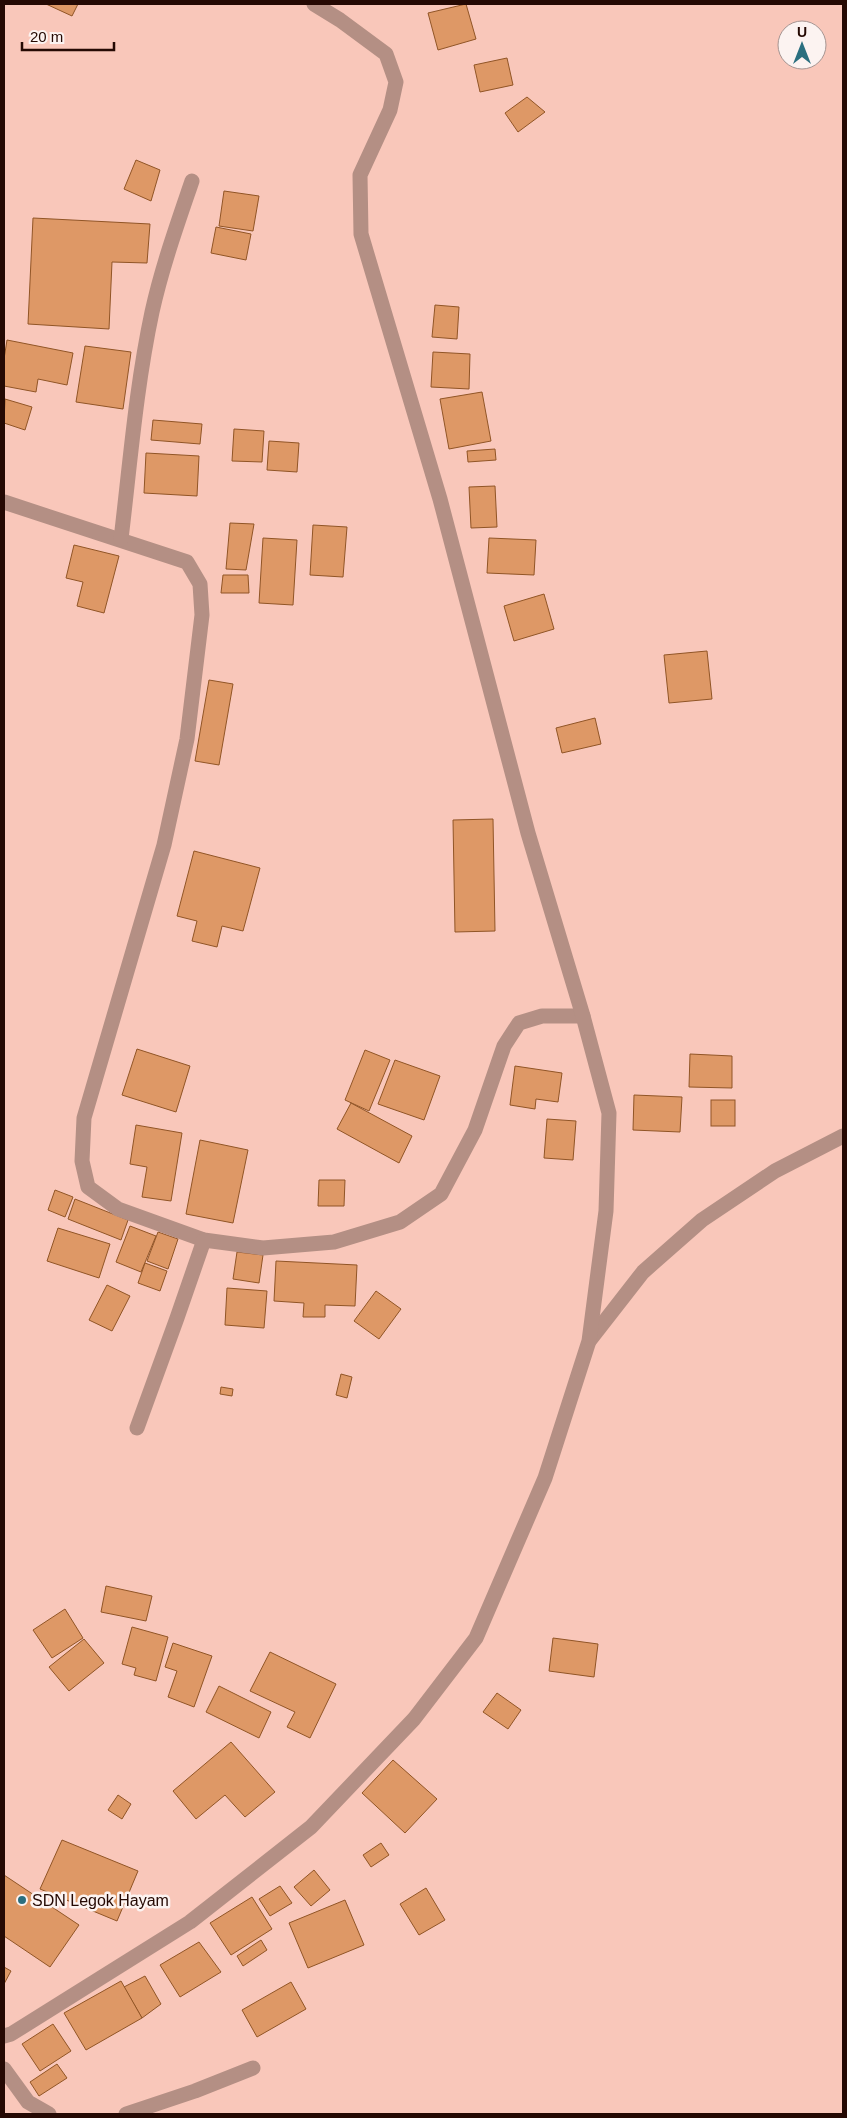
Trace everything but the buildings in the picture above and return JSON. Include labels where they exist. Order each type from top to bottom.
[{"type":"street","points":[[4,2036],[11,2034],[94,1984],[190,1922],[310,1827],[414,1719],[476,1638],[545,1478],[589,1341],[606,1212],[609,1113],[583,1016],[528,833],[440,499],[362,234],[360,175],[390,110],[396,82],[386,54],[340,20],[314,4]]},
{"type":"street","points":[[121,539],[140,379],[150,321],[167,253],[192,181]]},
{"type":"street","points":[[4,502],[186,562],[200,584],[202,615],[186,739],[166,835],[84,1118],[82,1160],[88,1187],[118,1209],[204,1240],[263,1248],[334,1242],[400,1222],[441,1194],[475,1130],[504,1046],[520,1023],[542,1016],[583,1016]]},
{"type":"street","points":[[589,1341],[643,1272],[702,1220],[775,1171],[843,1136]]},
{"type":"street","points":[[137,1428],[204,1240]]},
{"type":"street","points":[[126,2114],[195,2091],[253,2068]]},
{"type":"street","points":[[4,2069],[28,2102],[49,2114]]},
{"type":"place","name":"SDN Legok Hayam","points":[[22,1900]]}]
